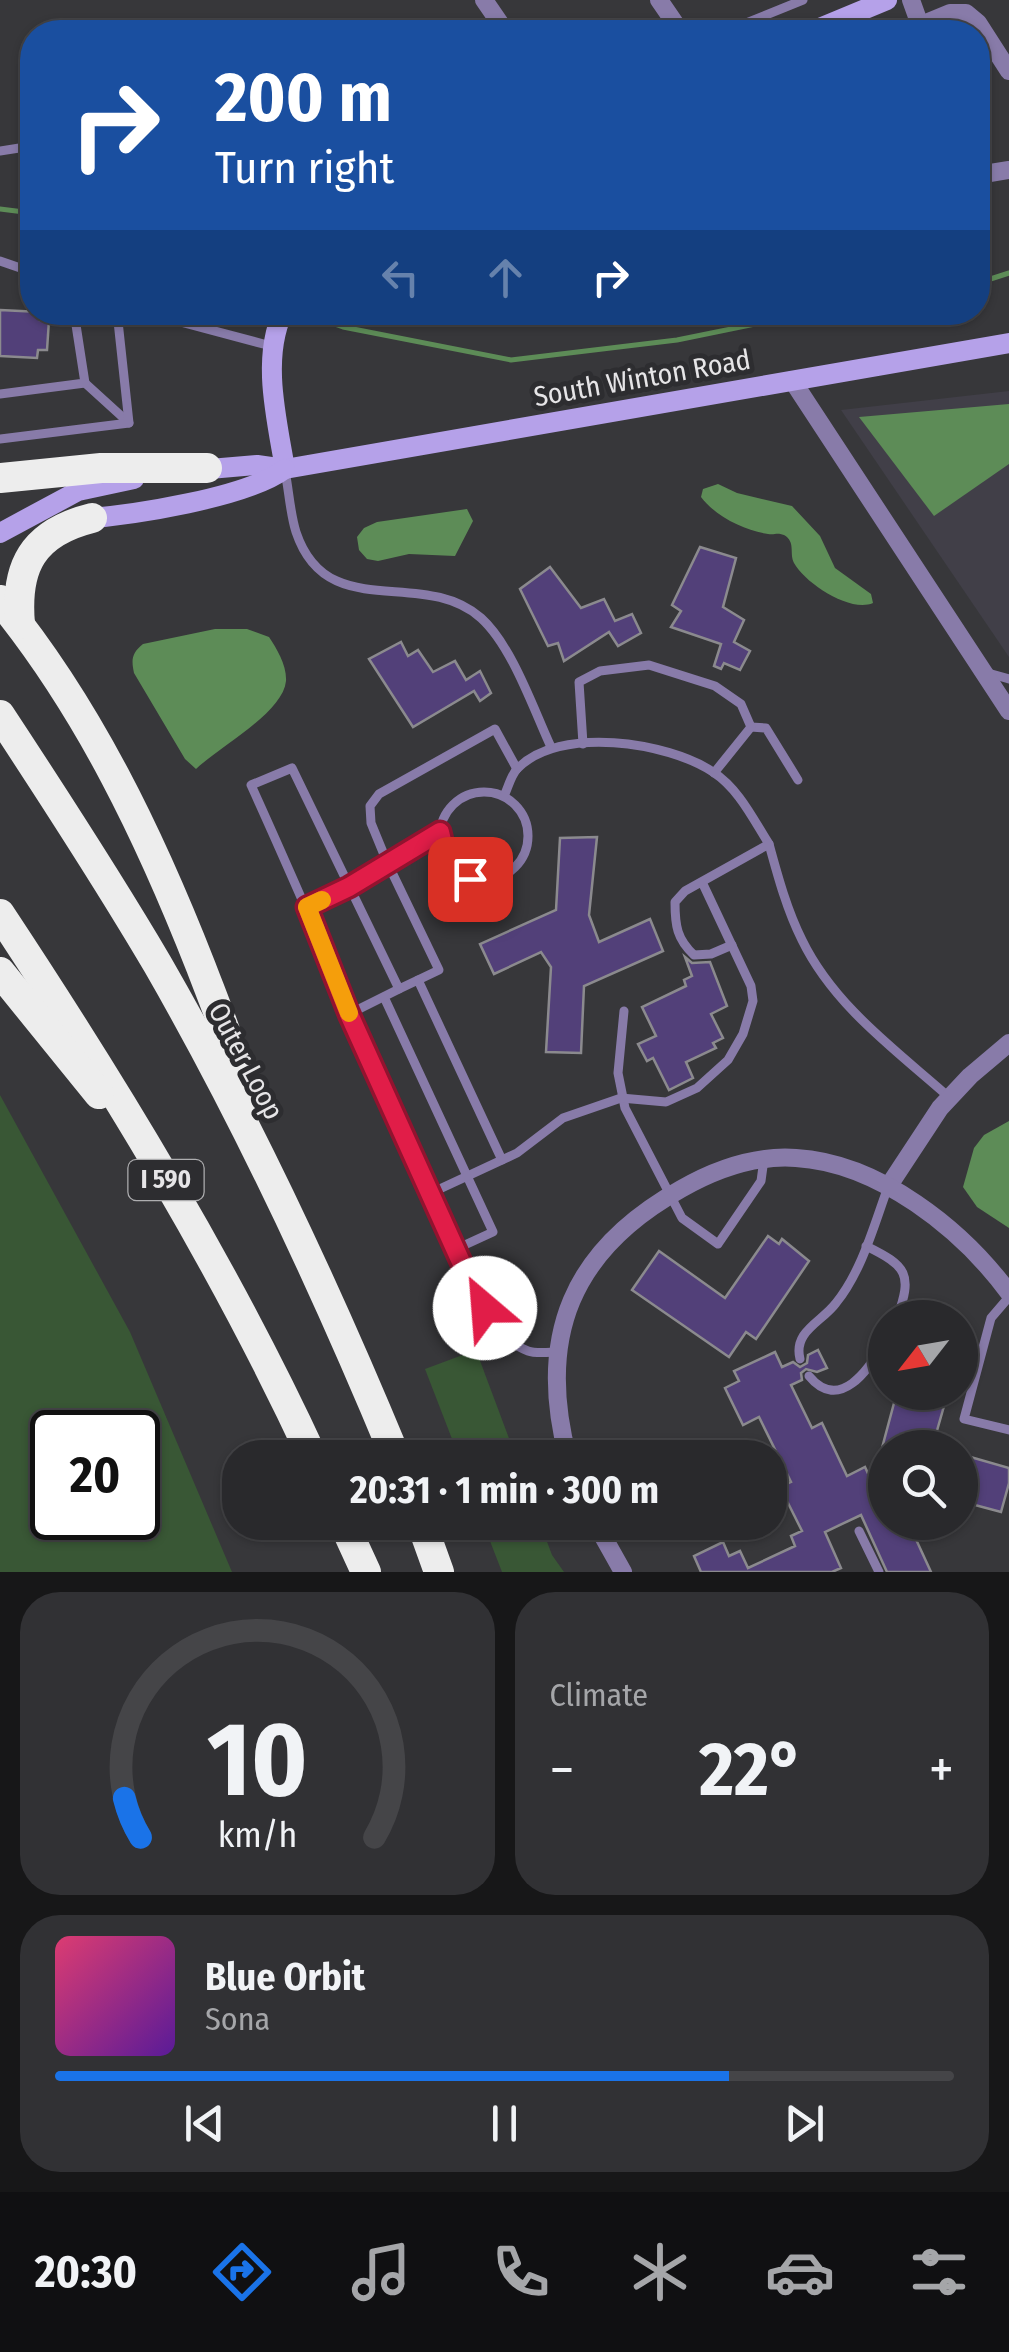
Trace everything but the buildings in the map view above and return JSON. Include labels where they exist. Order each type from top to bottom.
[{"type":"highway","points":[[0,478],[101,468],[207,468]]},
{"type":"highway","points":[[20,624],[18,585],[30,558],[55,533],[92,518]]},
{"type":"highway","points":[[0,600],[20,624],[105,757],[160,865],[240,1068],[249,1134]]},
{"type":"highway","name":"Outer Loop","points":[[0,715],[158,966],[249,1134],[338,1318],[389,1440]]},
{"type":"highway","name":"I 590","points":[[0,914],[152,1153],[276,1378],[305,1440]]},
{"type":"highway","points":[[0,972],[72,1064],[152,1153]]},
{"type":"highway","points":[[351,1540],[366,1572]]},
{"type":"highway","points":[[428,1540],[440,1572]]},
{"type":"main road","points":[[838,20],[886,0]]},
{"type":"main road","points":[[279,325],[275,341],[276,413],[285,469]]},
{"type":"main road","name":"South Winton Road","points":[[0,533],[86,488],[207,468],[257,465],[285,469],[1009,342]]},
{"type":"main road","name":"South Winton Road","points":[[0,516],[92,518],[242,490],[285,469]]},
{"type":"street","points":[[932,20],[950,12],[966,12],[975,20]]},
{"type":"street","points":[[990,42],[1009,71]]},
{"type":"street","points":[[792,380],[1009,710]]},
{"type":"street","points":[[888,1187],[950,1098],[1009,1042]]},
{"type":"street","points":[[565,1440],[557,1401],[559,1352],[572,1298],[589,1265],[620,1229],[670,1194],[719,1170],[764,1159],[819,1161],[888,1187],[955,1234],[1009,1295]]},
{"type":"street","points":[[605,1540],[623,1572]]},
{"type":"lane","points":[[754,20],[803,0]]},
{"type":"lane","points":[[76,325],[85,382],[130,423]]},
{"type":"lane","points":[[119,325],[130,423]]},
{"type":"lane","points":[[203,325],[275,341]]},
{"type":"lane","points":[[0,394],[85,382]]},
{"type":"lane","points":[[0,439],[130,423]]},
{"type":"lane","points":[[285,469],[296,530],[322,571],[354,589],[435,594],[458,602],[480,618],[506,652],[552,747]]},
{"type":"lane","points":[[583,744],[579,682],[600,671],[648,665],[715,686],[741,704],[751,727]]},
{"type":"lane","points":[[983,671],[1009,679]]},
{"type":"lane","points":[[714,773],[751,727]]},
{"type":"lane","points":[[751,727],[766,728],[798,780]]},
{"type":"lane","points":[[349,1014],[439,970],[371,823],[370,806],[380,794],[495,729],[517,769]]},
{"type":"lane","points":[[504,796],[517,769],[552,747],[647,746],[674,753],[714,773],[739,796],[769,844],[802,940],[823,975],[855,1013],[950,1098]]},
{"type":"lane","points":[[399,990],[292,768],[251,785],[307,907],[349,1014],[498,1332],[529,1352],[559,1352]]},
{"type":"lane","points":[[476,792],[504,796],[525,817],[529,832],[522,860],[512,872],[500,879],[470,879],[447,861],[440,832],[444,818],[462,797],[476,792]]},
{"type":"lane","points":[[307,907],[349,887],[440,832]]},
{"type":"lane","points":[[732,945],[712,954],[694,956],[675,929],[675,902],[685,891],[769,844]]},
{"type":"lane","points":[[432,1194],[517,1153],[563,1118],[621,1098],[666,1102],[697,1088],[728,1060],[743,1034],[753,1001],[751,986],[702,882]]},
{"type":"lane","points":[[418,980],[502,1160]]},
{"type":"lane","points":[[384,997],[493,1232],[456,1249]]},
{"type":"lane","points":[[624,1011],[618,1073],[621,1098],[682,1218],[718,1244],[762,1181],[764,1159]]},
{"type":"lane","points":[[800,1359],[802,1335],[840,1299],[866,1246],[888,1187]]},
{"type":"lane","points":[[866,1246],[893,1259],[903,1270],[906,1292],[903,1300]]},
{"type":"lane","points":[[1009,1295],[992,1318],[964,1419],[1009,1430]]},
{"type":"lane","points":[[809,1376],[827,1392],[846,1388],[868,1365]]},
{"type":"lane","points":[[859,1531],[879,1572]]},
{"type":"shaded area","points":[[1009,391],[1009,657],[841,410]]},
{"type":"shaded area","points":[[1009,404],[1009,464],[934,516],[859,417]]},
{"type":"shaded area","points":[[718,484],[737,493],[792,506],[820,536],[835,568],[871,594],[873,603],[852,604],[829,594],[800,571],[794,563],[790,541],[784,535],[750,530],[715,511],[701,497],[703,489]]},
{"type":"shaded area","points":[[467,509],[473,521],[455,556],[409,554],[378,561],[367,559],[359,550],[357,537],[377,522]]},
{"type":"shaded area","points":[[215,629],[247,629],[269,637],[283,664],[286,681],[274,705],[262,717],[196,769],[185,759],[134,673],[133,660],[143,644]]},
{"type":"shaded area","points":[[0,1095],[130,1332],[232,1572],[0,1572]]},
{"type":"shaded area","points":[[1009,1121],[1009,1228],[977,1207],[963,1187],[974,1148],[984,1135]]},
{"type":"shaded area","points":[[476,1350],[510,1440],[452,1440],[425,1369]]},
{"type":"shaded area","points":[[490,1540],[546,1540],[564,1572],[502,1572]]},
{"type":"waterway","points":[[0,209],[20,212]]},
{"type":"waterway","points":[[990,279],[1009,273]]},
{"type":"waterway","points":[[337,325],[511,360],[677,340],[750,325]]},
{"type":"slow traffic","points":[[322,900],[307,907],[349,1013]]},
{"type":"route","points":[[470,879],[447,861],[440,832],[349,887],[307,907],[349,1014],[485,1308]]}]
